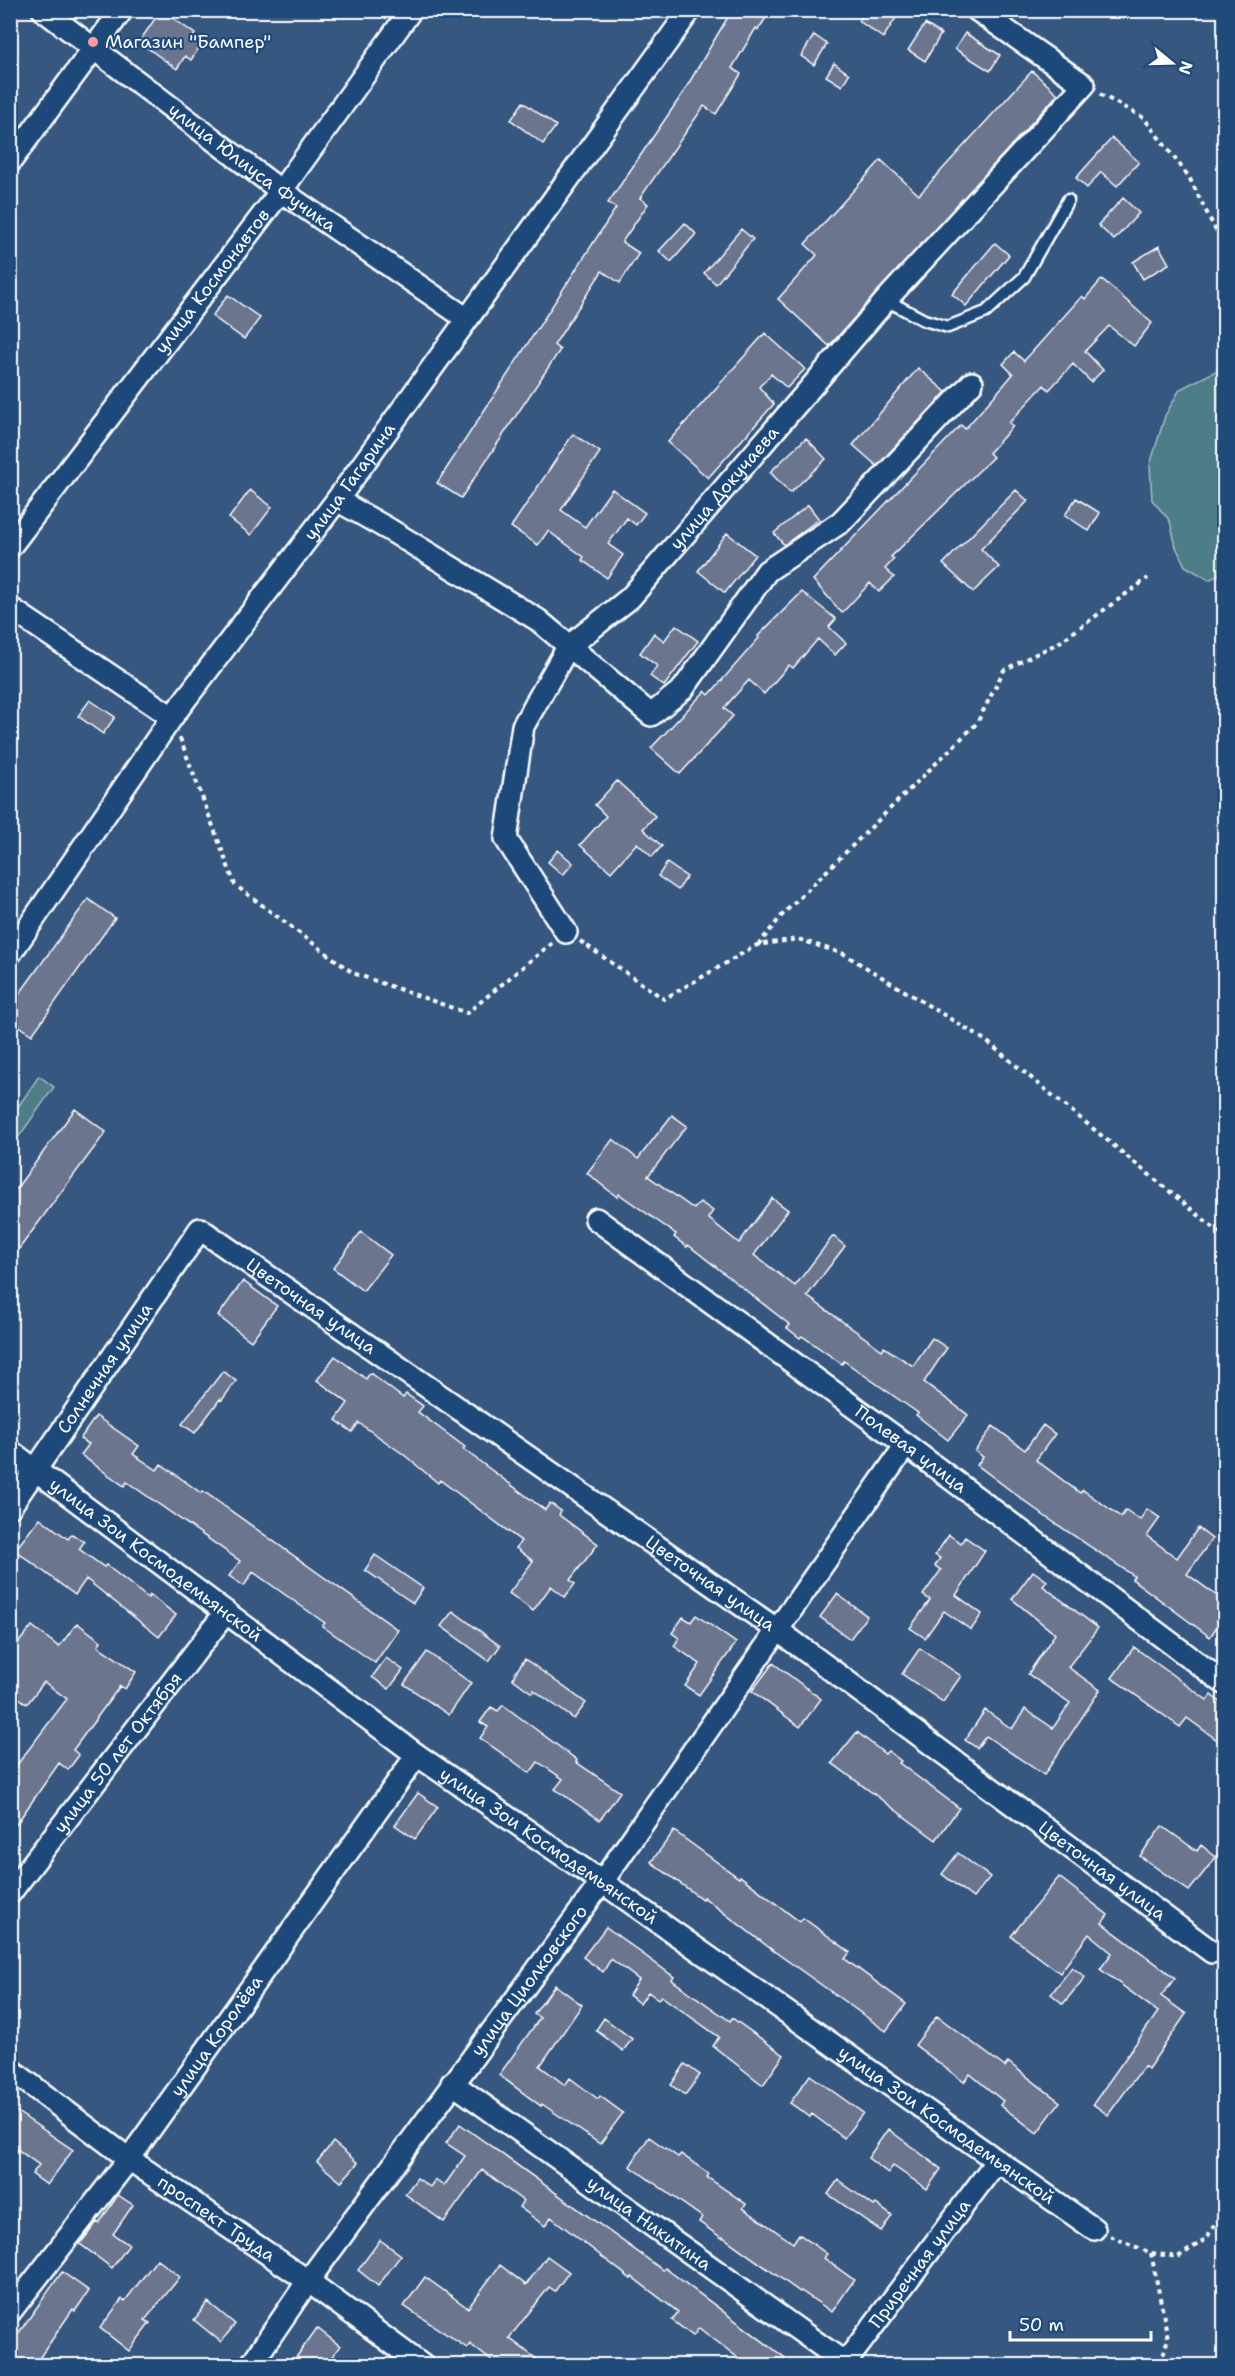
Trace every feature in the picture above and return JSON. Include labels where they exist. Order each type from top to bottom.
[{"type":"street","name":"улица Юлиуса Фучика","points":[[43,10],[281,191],[467,319]]},
{"type":"street","points":[[10,162],[122,10]]},
{"type":"street","name":"улица Космонавтов","points":[[10,547],[281,191],[411,10]]},
{"type":"street","name":"улица Гагарина","points":[[10,954],[172,717],[337,500],[690,10]]},
{"type":"street","points":[[977,10],[1084,85]]},
{"type":"street","name":"улица Докучаева","points":[[566,932],[506,839],[523,726],[568,647],[630,598],[886,300],[1084,85]]},
{"type":"street","points":[[337,500],[538,620],[651,715],[683,688],[767,572],[841,522],[972,383]]},
{"type":"street","points":[[10,608],[172,717]]},
{"type":"street","name":"Полевая улица","points":[[596,1219],[906,1445],[1224,1683]]},
{"type":"street","name":"Солнечная улица","points":[[10,1507],[200,1229]]},
{"type":"street","name":"Цветочная улица","points":[[200,1229],[776,1629],[1212,1952]]},
{"type":"street","name":"улица Циолковского","points":[[250,2366],[308,2281],[452,2083],[602,1882],[906,1445]]},
{"type":"street","name":"улица Зои Космодемьянской","points":[[10,1451],[417,1755],[602,1882],[1094,2229]]},
{"type":"street","name":"улица 50 лет Октября","points":[[10,1893],[226,1612]]},
{"type":"street","name":"улица Королёва","points":[[10,2312],[129,2159],[417,1755]]},
{"type":"street","name":"проспект Труда","points":[[10,2069],[129,2159],[308,2281],[423,2366]]},
{"type":"street","name":"улица Никитина","points":[[452,2083],[844,2364]]},
{"type":"street","name":"Приречная улица","points":[[844,2364],[996,2162]]},
{"type":"lane","points":[[886,300],[924,320],[948,327],[986,312],[1024,277],[1068,200]]},
{"type":"path","points":[[1084,85],[1144,117],[1189,177],[1222,243]]},
{"type":"path","points":[[172,717],[235,885],[353,973],[467,1013],[566,932],[664,999],[757,945],[784,913],[977,723],[1004,670],[1060,642],[1148,578]]},
{"type":"path","points":[[757,945],[798,939],[844,954],[986,1040],[1224,1236]]},
{"type":"path","points":[[1094,2229],[1151,2253],[1178,2257],[1206,2240],[1224,2209]]},
{"type":"path","points":[[1151,2253],[1167,2338],[1160,2366]]},
{"type":"green space","points":[[1224,363],[1224,572],[1209,580],[1185,566],[1176,547],[1170,521],[1152,500],[1150,465],[1165,416],[1180,389],[1216,371]]},
{"type":"green space","points":[[39,1076],[54,1087],[11,1148],[11,1117]]},
{"type":"building","points":[[161,10],[195,34],[192,39],[201,45],[191,60],[185,56],[177,69],[139,42]]},
{"type":"building","points":[[732,10],[771,10],[758,30],[756,28],[732,68],[741,74],[716,114],[704,106],[640,198],[648,204],[622,242],[639,253],[620,283],[602,271],[554,345],[560,350],[461,498],[437,483],[616,208],[608,203],[683,93]]},
{"type":"building","points":[[866,10],[901,10],[883,38],[859,21]]},
{"type":"building","points":[[925,24],[941,34],[925,61],[908,50]]},
{"type":"building","points":[[965,33],[1000,55],[990,71],[955,49]]},
{"type":"building","points":[[814,35],[827,44],[814,65],[801,56]]},
{"type":"building","points":[[834,63],[849,74],[842,86],[826,76]]},
{"type":"building","points":[[1032,71],[1058,94],[829,346],[778,299],[817,255],[805,244],[881,160],[919,195]]},
{"type":"building","points":[[523,102],[556,126],[543,144],[511,120]]},
{"type":"building","points":[[1112,138],[1139,162],[1117,186],[1101,172],[1087,188],[1076,178]]},
{"type":"building","points":[[1123,198],[1139,213],[1114,240],[1098,225]]},
{"type":"building","points":[[685,223],[696,234],[671,262],[659,251]]},
{"type":"building","points":[[741,229],[753,239],[716,284],[704,273]]},
{"type":"building","points":[[995,243],[1009,255],[966,306],[952,294]]},
{"type":"building","points":[[1159,246],[1169,264],[1143,279],[1133,262]]},
{"type":"building","points":[[1102,279],[1152,323],[1134,346],[1109,326],[1085,351],[1103,370],[1091,382],[1073,364],[1049,390],[1044,385],[1009,423],[1013,426],[989,453],[993,457],[891,557],[894,559],[885,569],[894,577],[879,592],[870,583],[842,613],[813,580],[961,425],[965,429],[1003,386],[1013,374],[1003,364],[1014,352],[1024,361],[1082,296],[1085,299]]},
{"type":"building","points":[[228,295],[260,318],[244,339],[212,316]]},
{"type":"building","points":[[765,333],[805,369],[787,388],[771,374],[759,387],[774,404],[708,478],[668,442]]},
{"type":"building","points":[[918,368],[946,392],[877,466],[853,445]]},
{"type":"building","points":[[573,434],[600,452],[561,510],[585,527],[612,489],[645,513],[636,525],[627,518],[608,544],[623,555],[607,578],[582,560],[584,557],[548,531],[538,545],[511,527]]},
{"type":"building","points":[[806,438],[826,459],[790,493],[770,472]]},
{"type":"building","points":[[250,490],[272,507],[251,535],[229,518]]},
{"type":"building","points":[[1016,490],[1028,501],[981,549],[999,567],[973,592],[943,564]]},
{"type":"building","points":[[1076,498],[1100,513],[1089,531],[1065,515]]},
{"type":"building","points":[[808,505],[819,519],[784,545],[774,533]]},
{"type":"building","points":[[727,533],[755,555],[725,593],[698,571]]},
{"type":"building","points":[[802,592],[836,619],[829,627],[846,643],[835,655],[818,639],[793,668],[789,665],[764,694],[749,680],[724,708],[733,716],[680,774],[651,748],[705,691],[709,695],[759,638],[758,636]]},
{"type":"building","points":[[676,625],[698,641],[664,686],[650,676],[657,666],[640,653],[654,633],[664,641]]},
{"type":"building","points":[[90,700],[115,717],[103,734],[78,716]]},
{"type":"building","points":[[617,781],[655,816],[643,829],[662,846],[652,857],[637,843],[611,872],[580,845],[606,816],[595,805]]},
{"type":"building","points":[[558,850],[573,863],[563,875],[548,862]]},
{"type":"building","points":[[667,863],[687,877],[678,890],[658,876]]},
{"type":"building","points":[[88,899],[115,918],[32,1035],[10,1019],[10,1007]]},
{"type":"building","points":[[75,1109],[106,1132],[10,1261],[10,1197]]},
{"type":"building","points":[[672,1115],[687,1126],[648,1176],[694,1209],[700,1202],[713,1211],[708,1218],[739,1243],[772,1198],[788,1210],[754,1255],[795,1286],[833,1236],[845,1246],[807,1296],[882,1350],[884,1347],[913,1366],[932,1338],[947,1348],[924,1382],[968,1415],[948,1440],[916,1415],[918,1413],[844,1361],[842,1364],[802,1336],[800,1338],[787,1328],[790,1325],[688,1245],[687,1247],[674,1237],[676,1234],[619,1194],[617,1197],[587,1173],[613,1139],[638,1159]]},
{"type":"building","points":[[361,1232],[391,1255],[363,1291],[333,1268]]},
{"type":"building","points":[[243,1281],[277,1306],[251,1341],[218,1316]]},
{"type":"building","points":[[335,1356],[366,1379],[370,1373],[403,1398],[406,1394],[423,1406],[418,1412],[465,1447],[463,1449],[545,1510],[550,1503],[561,1511],[559,1515],[598,1544],[570,1580],[575,1584],[565,1597],[551,1586],[533,1611],[509,1593],[533,1561],[516,1548],[521,1541],[440,1480],[438,1483],[403,1454],[359,1423],[352,1432],[336,1420],[348,1403],[317,1380]]},
{"type":"building","points":[[223,1371],[236,1381],[195,1433],[182,1424]]},
{"type":"building","points":[[96,1416],[139,1446],[133,1454],[157,1470],[161,1464],[201,1493],[203,1491],[398,1630],[375,1663],[322,1626],[325,1623],[253,1572],[244,1586],[229,1576],[240,1561],[127,1482],[124,1486],[81,1455],[89,1444],[80,1439]]},
{"type":"building","points":[[1043,1425],[1055,1434],[1036,1460],[1080,1493],[1083,1490],[1121,1517],[1126,1510],[1140,1520],[1147,1509],[1160,1518],[1147,1536],[1177,1558],[1198,1528],[1212,1539],[1187,1574],[1224,1601],[1224,1616],[1210,1637],[1132,1579],[1134,1576],[1043,1515],[977,1465],[983,1457],[975,1451],[993,1426],[1025,1450]]},
{"type":"building","points":[[40,1518],[68,1539],[72,1534],[84,1542],[79,1549],[104,1567],[106,1565],[148,1598],[150,1595],[176,1615],[159,1637],[86,1579],[75,1595],[15,1550]]},
{"type":"building","points":[[949,1535],[961,1543],[965,1537],[985,1551],[956,1595],[982,1614],[971,1630],[944,1611],[925,1638],[910,1628],[930,1600],[923,1595],[941,1570],[935,1566],[940,1558],[935,1555]]},
{"type":"building","points":[[375,1555],[423,1588],[413,1603],[365,1570]]},
{"type":"building","points":[[1033,1571],[1047,1581],[1043,1586],[1098,1628],[1068,1667],[1100,1690],[1044,1775],[986,1736],[977,1748],[965,1740],[985,1710],[1012,1729],[1025,1709],[1053,1728],[1070,1703],[1028,1674],[1055,1634],[1012,1599]]},
{"type":"building","points":[[837,1594],[867,1616],[850,1639],[820,1617]]},
{"type":"building","points":[[453,1611],[500,1646],[489,1661],[441,1626]]},
{"type":"building","points":[[696,1615],[736,1643],[699,1695],[685,1686],[700,1664],[674,1646],[679,1638],[672,1633],[683,1617],[691,1622]]},
{"type":"building","points":[[77,1623],[101,1641],[98,1646],[136,1672],[125,1689],[120,1686],[73,1750],[79,1755],[68,1770],[59,1763],[10,1833],[10,1774],[67,1699],[44,1682],[27,1704],[10,1691],[10,1653],[32,1626],[59,1647]]},
{"type":"building","points":[[1134,1647],[1207,1700],[1211,1695],[1224,1705],[1224,1745],[1187,1718],[1180,1727],[1112,1678]]},
{"type":"building","points":[[920,1648],[961,1676],[943,1702],[902,1674]]},
{"type":"building","points":[[427,1652],[471,1683],[449,1715],[404,1684]]},
{"type":"building","points":[[386,1658],[403,1670],[389,1689],[372,1677]]},
{"type":"building","points":[[525,1659],[586,1703],[574,1719],[534,1690],[532,1693],[513,1679]]},
{"type":"building","points":[[773,1663],[821,1699],[800,1727],[752,1691]]},
{"type":"building","points":[[503,1705],[577,1760],[576,1762],[620,1792],[600,1820],[555,1789],[563,1779],[538,1762],[530,1773],[480,1738],[488,1727],[480,1722],[491,1707],[498,1711]]},
{"type":"building","points":[[857,1732],[885,1754],[888,1751],[901,1761],[899,1763],[959,1808],[936,1840],[832,1763]]},
{"type":"building","points":[[418,1793],[438,1807],[415,1839],[395,1825]]},
{"type":"building","points":[[1162,1826],[1197,1851],[1201,1845],[1216,1857],[1189,1891],[1140,1856]]},
{"type":"building","points":[[674,1831],[739,1878],[740,1876],[800,1922],[803,1918],[850,1952],[845,1959],[906,2004],[886,2031],[703,1897],[702,1899],[651,1862]]},
{"type":"building","points":[[958,1853],[990,1877],[973,1898],[942,1874]]},
{"type":"building","points":[[1059,1877],[1108,1915],[1102,1923],[1175,1978],[1161,1996],[1186,2014],[1148,2069],[1144,2066],[1108,2115],[1093,2104],[1158,2012],[1100,1969],[1112,1953],[1089,1934],[1060,1973],[1011,1936]]},
{"type":"building","points":[[606,1927],[674,1977],[672,1980],[730,2021],[732,2018],[784,2055],[763,2085],[713,2046],[719,2037],[661,1996],[658,1999],[648,1992],[640,2004],[629,1995],[639,1980],[611,1959],[603,1972],[583,1957]]},
{"type":"building","points":[[1072,1967],[1085,1977],[1063,2004],[1051,1994]]},
{"type":"building","points":[[555,1985],[582,2005],[540,2066],[565,2085],[570,2078],[598,2099],[600,2096],[623,2113],[600,2144],[542,2104],[541,2106],[499,2075],[540,2018],[534,2014]]},
{"type":"building","points":[[937,2016],[1005,2067],[1008,2062],[1060,2102],[1037,2133],[1000,2105],[1003,2101],[970,2074],[964,2082],[915,2045]]},
{"type":"building","points":[[604,2018],[632,2039],[623,2051],[596,2030]]},
{"type":"building","points":[[685,2064],[700,2075],[685,2095],[671,2085]]},
{"type":"building","points":[[810,2075],[863,2113],[844,2138],[812,2114],[810,2117],[790,2103]]},
{"type":"building","points":[[10,2107],[73,2150],[47,2185],[32,2174],[39,2165],[10,2144]]},
{"type":"building","points":[[460,2124],[663,2270],[665,2268],[796,2366],[749,2366],[699,2328],[693,2336],[672,2320],[678,2312],[551,2217],[545,2226],[519,2207],[523,2201],[482,2170],[444,2222],[405,2194],[417,2178],[430,2187],[435,2180],[444,2186],[465,2156],[446,2143]]},
{"type":"building","points":[[888,2129],[941,2169],[927,2189],[893,2166],[888,2173],[868,2158]]},
{"type":"building","points":[[649,2137],[678,2157],[681,2154],[709,2174],[707,2177],[746,2204],[743,2208],[793,2243],[799,2234],[827,2254],[824,2258],[854,2280],[832,2312],[699,2222],[702,2217],[630,2166]]},
{"type":"building","points":[[333,2142],[358,2163],[341,2182],[317,2162]]},
{"type":"building","points":[[838,2180],[892,2216],[881,2231],[828,2194]]},
{"type":"building","points":[[118,2195],[133,2205],[113,2234],[129,2245],[112,2268],[80,2244],[97,2222],[99,2223]]},
{"type":"building","points":[[380,2240],[401,2255],[378,2286],[358,2270]]},
{"type":"building","points":[[547,2256],[569,2272],[555,2291],[549,2287],[509,2338],[546,2366],[498,2366],[470,2344],[467,2348],[404,2306],[425,2277],[468,2308],[500,2265],[526,2285]]},
{"type":"building","points":[[157,2259],[180,2277],[145,2320],[150,2323],[129,2351],[100,2328],[122,2299],[125,2301]]},
{"type":"building","points":[[62,2272],[89,2291],[75,2311],[73,2309],[34,2366],[10,2366],[10,2345]]},
{"type":"building","points":[[208,2302],[235,2324],[221,2342],[194,2320]]},
{"type":"building","points":[[317,2328],[340,2346],[325,2366],[303,2366],[295,2359]]},
{"type":"place","name":"Магазин \"Бампер\"","points":[[93,42]]}]
